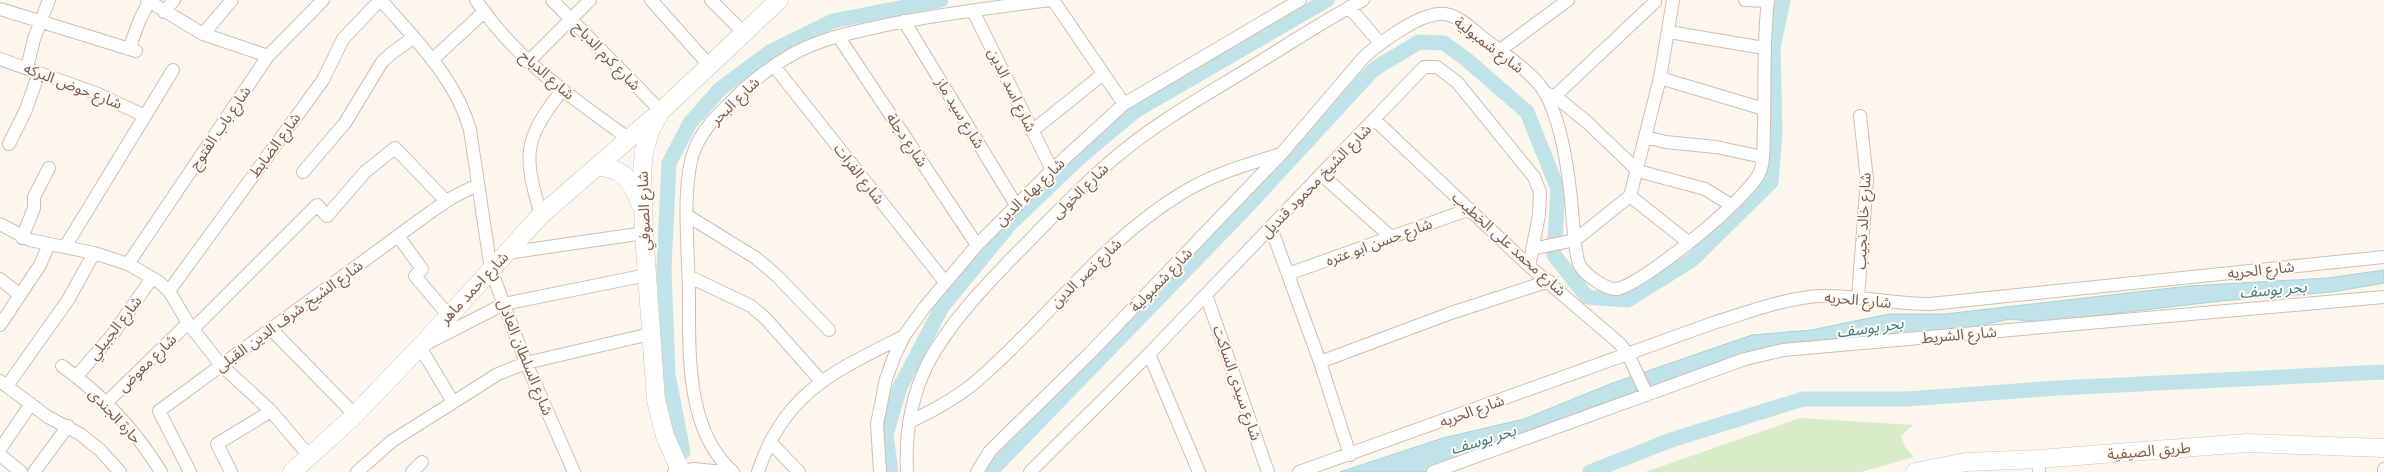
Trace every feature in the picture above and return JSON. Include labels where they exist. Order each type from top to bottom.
[{"type":"street","points":[[27,68],[30,51],[49,0]]},
{"type":"street","points":[[164,12],[174,0]]},
{"type":"street","points":[[203,34],[232,0]]},
{"type":"street","name":"شارع باب الفتوح","points":[[128,264],[268,56],[323,0]]},
{"type":"street","name":"شارع السلطان العادل","points":[[381,0],[450,83],[465,112],[470,130],[491,270],[526,363],[573,472]]},
{"type":"street","name":"شارع الضابط","points":[[169,291],[323,80],[343,39],[381,0]]},
{"type":"street","name":"شارع الدباح","points":[[476,0],[484,12],[528,62],[562,90],[628,138]]},
{"type":"street","name":"شارع كرم الدباح","points":[[552,0],[661,111]]},
{"type":"street","points":[[651,0],[709,65]]},
{"type":"street","points":[[711,0],[744,33]]},
{"type":"street","name":"شارع الصوفي","points":[[679,471],[658,412],[650,334],[644,233],[644,152],[650,131],[661,111],[779,0]]},
{"type":"street","points":[[1052,0],[1124,104]]},
{"type":"street","name":"شارع البحر","points":[[733,472],[721,460],[710,442],[697,404],[689,352],[690,277],[688,216],[690,168],[694,150],[713,119],[743,90],[774,66],[799,51],[838,36],[904,21],[1052,0]]},
{"type":"street","name":"شارع بهاء الدين","points":[[880,472],[877,440],[880,402],[886,379],[904,336],[945,282],[977,245],[1052,170],[1124,104],[1286,4],[1300,0]]},
{"type":"street","name":"شارع الخولى","points":[[907,472],[906,455],[910,422],[918,389],[926,367],[952,326],[996,274],[1088,182],[1165,119],[1363,0]]},
{"type":"street","points":[[1499,51],[1568,0]]},
{"type":"street","points":[[1532,249],[1575,240],[1630,196],[1638,171],[1660,78],[1673,0]]},
{"type":"street","points":[[1745,0],[1768,1]]},
{"type":"street","points":[[0,9],[133,50],[148,1],[203,34],[268,56]]},
{"type":"street","points":[[528,62],[589,1]]},
{"type":"street","points":[[1731,206],[1705,189],[1638,171],[1588,123],[1550,95],[1655,1],[1670,26],[1764,48]]},
{"type":"street","name":"شارع شمبولية","points":[[976,472],[990,451],[1089,354],[1282,153],[1364,57],[1380,43],[1426,16],[1446,14],[1464,23],[1533,77],[1550,95],[1568,165],[1575,240],[1580,266],[1599,284],[1614,289],[1645,275],[1731,206],[1758,178],[1763,157],[1764,48],[1768,1]]},
{"type":"street","points":[[1349,7],[1380,43]]},
{"type":"street","name":"شارع اسد الدين","points":[[973,10],[1052,170]]},
{"type":"street","points":[[432,60],[484,12]]},
{"type":"street","name":"شارع سيد ماز","points":[[904,21],[1016,205]]},
{"type":"street","name":"شارع دجلة","points":[[838,36],[977,245]]},
{"type":"street","points":[[303,172],[345,122],[382,62],[413,38]]},
{"type":"street","name":"شارع حوض البركه","points":[[0,59],[98,94],[145,116]]},
{"type":"street","name":"شارع الفرات","points":[[774,66],[945,282]]},
{"type":"street","name":"شارع الشيخ محمود قنديل","points":[[1030,472],[1206,295],[1424,68],[1437,68],[1457,82],[1534,177],[1540,192],[1539,215],[1529,266]]},
{"type":"street","points":[[65,247],[173,70]]},
{"type":"street","points":[[9,144],[25,112],[40,73]]},
{"type":"street","points":[[1032,131],[1103,74]]},
{"type":"street","points":[[1660,78],[1764,109]]},
{"type":"street","points":[[541,214],[530,179],[529,150],[536,126],[562,90]]},
{"type":"street","name":"شارع احمد ماهر","points":[[303,467],[420,347],[541,214],[661,111]]},
{"type":"street","name":"شارع خالد نجيب","points":[[1858,297],[1867,180],[1860,116]]},
{"type":"street","name":"شارع محمد على الخطيب","points":[[1375,120],[1529,266],[1609,333],[1628,354],[1646,393]]},
{"type":"street","points":[[1646,137],[1664,142],[1716,147],[1763,157]]},
{"type":"street","name":"شارع معوض","points":[[106,403],[317,205],[327,216],[365,172],[395,148],[446,201]]},
{"type":"street","name":"شارع نصر الدين","points":[[910,422],[934,410],[980,379],[1084,273],[1121,238],[1161,207],[1178,195],[1216,176],[1282,153]]},
{"type":"street","points":[[597,166],[620,171],[626,176],[643,211]]},
{"type":"street","points":[[22,238],[34,208],[34,197],[50,168]]},
{"type":"street","points":[[1322,175],[1391,237]]},
{"type":"street","name":"شارع الشيخ شرف الدين القبلى","points":[[190,472],[158,412],[446,201],[477,185]]},
{"type":"street","points":[[1630,196],[1688,242]]},
{"type":"street","name":"شارع حسن ابو عتره","points":[[1288,274],[1470,209]]},
{"type":"street","points":[[688,216],[756,258],[783,282],[829,330]]},
{"type":"street","points":[[0,224],[22,238],[94,253],[128,264],[152,278],[169,291],[190,326],[222,365],[271,411],[303,467]]},
{"type":"street","points":[[1271,228],[1320,362],[1350,455]]},
{"type":"street","points":[[507,253],[644,233]]},
{"type":"street","points":[[398,236],[422,270],[415,276],[448,316]]},
{"type":"street","points":[[0,325],[40,265],[49,244]]},
{"type":"street","points":[[94,253],[68,300],[4,384],[48,417],[68,426],[100,450],[120,472]]},
{"type":"street","name":"شارع الحريه","points":[[1299,472],[1716,322],[1779,303],[1817,296],[1858,297],[1902,304],[1930,304],[2384,257]]},
{"type":"street","points":[[453,402],[420,347],[504,304],[647,275]]},
{"type":"street","points":[[690,277],[751,306],[766,319],[822,380]]},
{"type":"street","name":"شارع الجبيلي","points":[[76,376],[113,334],[152,278]]},
{"type":"street","points":[[0,279],[20,295]]},
{"type":"street","points":[[1320,362],[1451,313],[1549,281]]},
{"type":"street","name":"شارع سيدى الساكت","points":[[1206,295],[1268,472]]},
{"type":"street","name":"شارع الشريط","points":[[1433,472],[1646,393],[1745,360],[1783,350],[2384,297]]},
{"type":"street","points":[[271,329],[355,414]]},
{"type":"street","points":[[357,472],[392,441],[498,374],[526,363],[650,334]]},
{"type":"street","points":[[758,472],[770,442],[792,408],[822,380],[837,370],[904,336]]},
{"type":"street","points":[[1148,354],[1199,472]]},
{"type":"street","name":"حارة الجندى","points":[[62,366],[106,403],[142,445],[161,472]]},
{"type":"street","points":[[0,449],[31,404]]},
{"type":"street","points":[[231,472],[217,444],[271,411]]},
{"type":"street","points":[[34,472],[68,426]]},
{"type":"street","points":[[770,442],[799,472]]},
{"type":"street","name":"طريق الصيفية","points":[[1915,472],[1992,466],[2039,466],[2247,443],[2384,448]]},
{"type":"street","points":[[0,455],[19,471]]},
{"type":"street","points":[[412,472],[422,462]]},
{"type":"street","points":[[679,471],[704,469],[723,472]]},
{"type":"green space","points":[[1800,418],[1913,425],[1901,436],[1905,447],[1914,457],[1861,472],[1645,472]]},
{"type":"water","name":"بحر يوسف","points":[[2384,270],[2384,283],[2332,292],[2221,301],[2042,322],[2010,319],[1941,334],[1800,342],[1597,405],[1518,440],[1426,472],[1340,472],[1443,438],[1524,419],[1610,384],[1752,335],[1812,330],[1889,314],[1945,314],[2189,286],[2328,278]]},
{"type":"waterway","points":[[683,452],[668,374],[664,268],[669,163],[690,123],[720,89],[770,52],[833,21],[941,0]]},
{"type":"waterway","points":[[891,472],[886,435],[900,387],[942,307],[1010,224],[1079,158],[1135,111],[1327,0]]},
{"type":"waterway","points":[[990,472],[1243,211],[1374,69],[1419,42],[1444,43],[1467,60],[1527,112],[1558,189],[1554,255],[1587,297],[1628,300],[1692,260],[1771,182],[1775,134],[1773,48],[1783,0]]},
{"type":"waterway","points":[[1590,472],[1671,440],[1803,399],[1907,399],[2058,388],[2384,372]]}]
